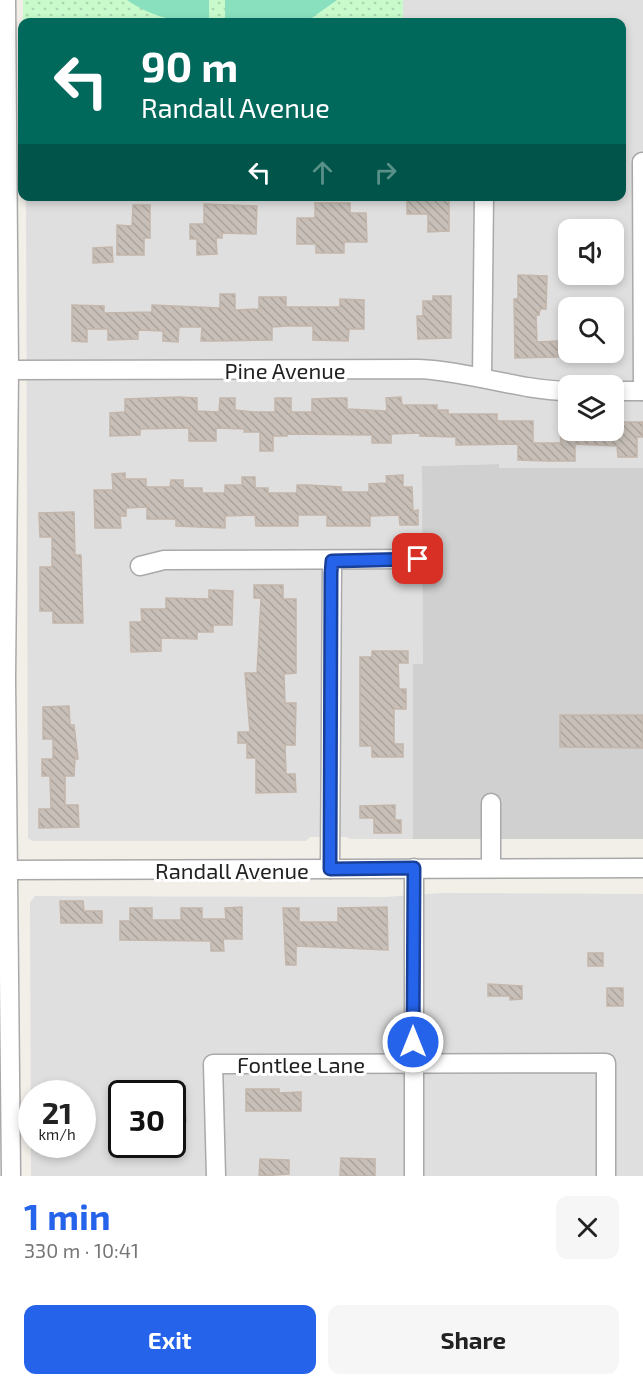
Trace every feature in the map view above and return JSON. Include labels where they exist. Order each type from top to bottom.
[{"type":"street","points":[[6,0],[10,175],[5,370],[5,870],[11,1176]]},
{"type":"street","points":[[624,391],[643,391],[642,162]]},
{"type":"street","points":[[482,378],[484,201]]},
{"type":"street","name":"Pine Avenue","points":[[5,370],[417,369],[482,378],[525,388],[558,390]]},
{"type":"street","points":[[140,566],[164,560],[418,559]]},
{"type":"street","points":[[330,869],[332,561]]},
{"type":"street","points":[[491,803],[491,867]]},
{"type":"street","name":"Randall Avenue","points":[[5,870],[643,867]]},
{"type":"street","points":[[414,868],[414,1176]]},
{"type":"street","name":"Fontlee Lane","points":[[216,1176],[213,1064],[606,1063],[606,1176]]},
{"type":"shaded area","points":[[403,0],[643,0],[643,468],[499,468],[498,464],[423,466],[423,664],[413,665],[413,839],[310,837],[306,841],[32,841],[28,838],[26,201],[626,201],[626,18],[403,18]]},
{"type":"shaded area","points":[[499,464],[499,468],[643,468],[643,839],[413,839],[413,664],[423,664],[422,466]]},
{"type":"shaded area","points":[[442,893],[643,894],[643,1176],[31,1176],[31,1158],[96,1158],[96,1080],[31,1080],[30,902],[35,896],[385,897]]},
{"type":"green space","points":[[23,0],[403,0],[403,18],[23,18]]},
{"type":"green space","points":[[127,0],[209,0],[209,18],[166,18]]},
{"type":"green space","points":[[225,0],[337,0],[312,18],[225,18]]},
{"type":"building","points":[[407,201],[449,201],[449,231],[428,232],[428,214],[407,214]]},
{"type":"building","points":[[315,203],[350,203],[350,213],[366,213],[367,242],[344,242],[344,253],[316,253],[316,244],[297,244],[297,218],[315,218]]},
{"type":"building","points":[[204,204],[257,206],[256,234],[222,233],[222,238],[216,238],[217,254],[197,255],[197,239],[190,239],[190,224],[204,224]]},
{"type":"building","points":[[133,205],[150,205],[150,238],[144,238],[144,255],[117,255],[117,225],[132,226]]},
{"type":"building","points":[[112,247],[113,262],[93,263],[93,248]]},
{"type":"building","points":[[518,275],[547,276],[546,309],[540,309],[539,315],[536,315],[537,342],[558,341],[558,357],[515,358],[514,299],[518,299]]},
{"type":"building","points":[[220,294],[235,294],[235,310],[259,309],[259,297],[286,297],[286,307],[340,307],[340,299],[364,300],[364,329],[349,329],[348,341],[313,340],[313,326],[287,326],[272,327],[272,340],[201,341],[202,327],[179,327],[178,342],[163,341],[163,331],[138,330],[138,339],[108,340],[108,329],[87,329],[87,342],[72,341],[72,305],[104,306],[104,313],[152,312],[152,305],[220,308]]},
{"type":"building","points":[[433,296],[451,296],[451,338],[418,339],[417,316],[423,316],[423,301],[433,301]]},
{"type":"building","points":[[401,397],[402,405],[437,405],[437,410],[448,410],[448,414],[497,414],[497,421],[533,421],[533,443],[624,441],[624,422],[643,422],[643,437],[637,437],[637,457],[618,457],[617,446],[575,444],[575,461],[518,460],[518,444],[456,445],[456,437],[420,436],[420,433],[391,434],[391,443],[372,443],[372,435],[287,434],[287,436],[273,436],[273,451],[260,451],[260,432],[244,432],[245,429],[216,428],[216,441],[189,441],[189,428],[140,429],[140,435],[110,436],[110,413],[125,412],[125,399],[197,398],[197,411],[219,412],[220,398],[235,398],[235,410],[275,412],[275,398],[291,398],[291,412],[312,412],[312,399],[347,398],[347,409],[387,411],[386,398]]},
{"type":"building","points":[[125,473],[125,479],[146,479],[146,487],[170,487],[171,480],[183,480],[183,488],[202,488],[202,493],[225,493],[225,485],[242,485],[242,477],[255,477],[255,488],[268,488],[268,493],[297,493],[297,485],[341,487],[341,492],[369,492],[369,484],[387,483],[386,476],[403,475],[403,487],[412,487],[413,511],[418,510],[418,525],[400,525],[399,515],[370,516],[370,526],[327,526],[327,515],[298,515],[298,526],[256,526],[255,515],[225,516],[225,528],[176,526],[176,519],[147,519],[147,507],[126,508],[126,516],[120,516],[121,528],[95,528],[94,490],[113,490],[112,474]]},
{"type":"building","points":[[74,512],[75,555],[81,555],[83,623],[53,623],[53,611],[40,611],[40,567],[52,567],[52,537],[40,537],[39,513]]},
{"type":"building","points":[[254,585],[283,585],[283,599],[296,599],[296,673],[284,674],[285,703],[296,703],[295,745],[285,745],[286,774],[295,774],[296,792],[256,793],[256,758],[247,758],[247,743],[238,743],[238,732],[250,732],[245,673],[257,673],[261,598],[254,598]]},
{"type":"building","points":[[209,590],[233,591],[232,625],[213,625],[213,632],[197,632],[197,639],[161,638],[161,651],[131,652],[130,622],[142,622],[141,609],[166,609],[166,598],[209,599]]},
{"type":"building","points":[[372,651],[408,651],[408,663],[398,663],[399,689],[406,689],[406,709],[394,709],[394,744],[403,744],[403,757],[372,757],[372,746],[360,746],[360,657],[372,657]]},
{"type":"building","points":[[69,706],[70,725],[74,725],[78,759],[75,759],[74,776],[65,776],[65,805],[78,805],[79,827],[39,828],[39,809],[51,809],[50,776],[42,776],[42,759],[53,759],[53,739],[43,739],[43,707]]},
{"type":"building","points":[[560,715],[643,715],[643,748],[560,747]]},
{"type":"building","points":[[395,805],[395,820],[401,820],[401,833],[374,833],[374,818],[360,818],[360,806]]},
{"type":"building","points":[[60,901],[83,901],[84,911],[102,911],[102,923],[61,923]]},
{"type":"building","points":[[242,907],[242,939],[223,939],[224,951],[211,951],[211,941],[120,940],[120,921],[130,921],[130,908],[152,908],[152,920],[181,920],[181,908],[202,908],[202,919],[226,919],[225,908]]},
{"type":"building","points":[[387,907],[388,950],[296,946],[296,965],[286,965],[283,908],[299,908],[299,922],[338,922],[338,908]]},
{"type":"building","points":[[588,953],[603,953],[603,966],[588,966]]},
{"type":"building","points":[[488,984],[522,986],[522,999],[510,1000],[510,996],[488,996]]},
{"type":"building","points":[[607,988],[623,988],[623,1006],[607,1006]]},
{"type":"building","points":[[246,1089],[279,1089],[279,1093],[301,1092],[301,1111],[246,1111]]},
{"type":"building","points":[[341,1158],[375,1159],[375,1176],[340,1176]]},
{"type":"building","points":[[260,1159],[289,1160],[289,1174],[259,1176]]},
{"type":"route","points":[[413,1042],[414,868],[330,869],[331,573],[332,561],[418,559]]}]
